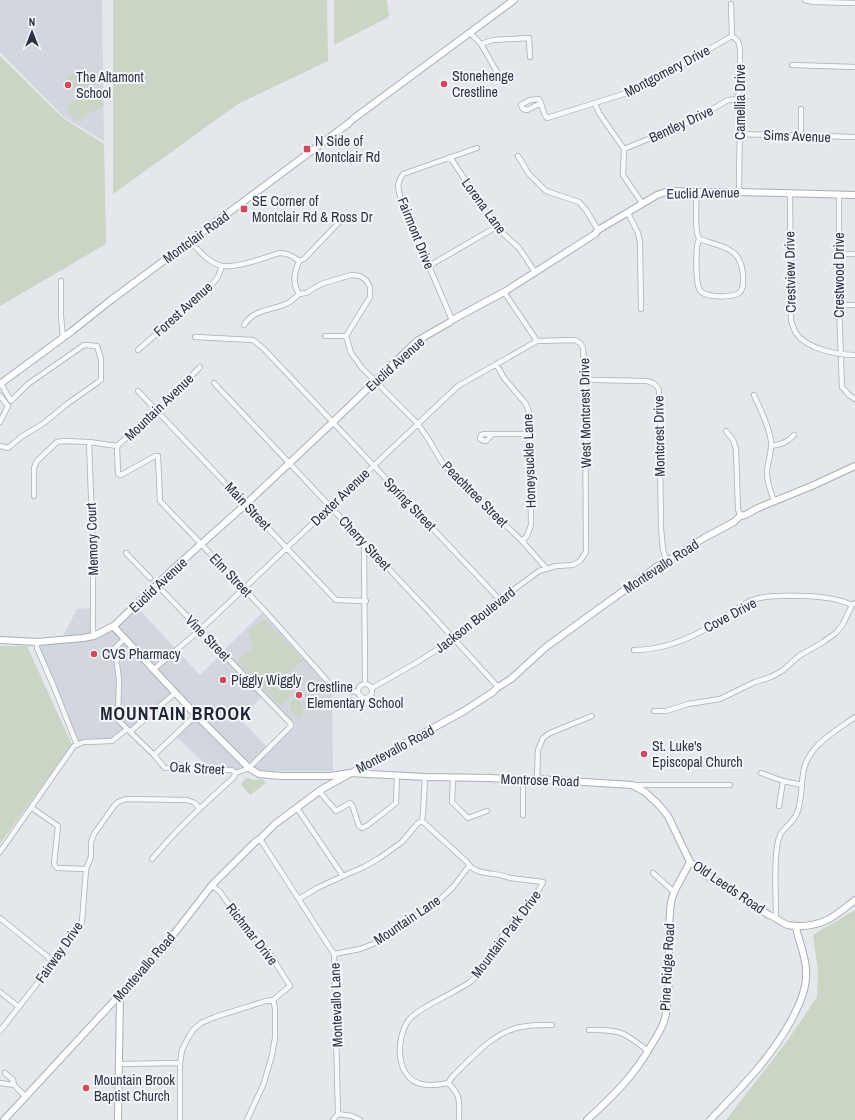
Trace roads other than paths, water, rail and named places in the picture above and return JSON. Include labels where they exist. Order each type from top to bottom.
[{"type":"main road","name":"Montclair Road","points":[[0,384],[514,0]]},
{"type":"main road","name":"Euclid Avenue","points":[[1,639],[37,642],[83,638],[94,636],[112,626],[246,504],[417,342],[452,320],[504,292],[595,234],[598,230],[657,195],[676,190],[696,192],[855,195]]},
{"type":"main road","name":"Montevallo Road","points":[[4,1120],[163,948],[212,885],[275,824],[320,790],[464,711],[493,692],[546,647],[666,560],[672,559],[704,538],[734,522],[740,516],[855,466]]},
{"type":"main road","points":[[112,626],[125,638],[196,715],[249,768],[259,774],[281,776],[330,776],[350,773]]},
{"type":"main road","points":[[374,761],[374,767],[378,774]]},
{"type":"main road","name":"Montrose Road","points":[[350,773],[453,778],[537,779],[632,785]]},
{"type":"main road","points":[[312,776],[319,778],[322,785],[320,790]]},
{"type":"main road","name":"Old Leeds Road","points":[[632,785],[643,788],[660,805],[668,816],[690,862],[706,875],[787,925],[796,926],[818,924],[831,919],[855,900]]},
{"type":"main road","name":"Pine Ridge Road","points":[[588,1120],[617,1093],[640,1065],[659,1034],[666,1016],[669,979],[670,910],[674,892],[690,862]]},
{"type":"main road","points":[[710,1120],[750,1079],[772,1052],[784,1034],[799,1004],[805,987],[806,971],[805,958],[797,936],[796,926]]},
{"type":"main road","points":[[118,1120],[120,996]]},
{"type":"street","points":[[805,0],[813,2],[855,3]]},
{"type":"street","name":"Camellia Drive","points":[[731,4],[732,36],[738,41],[740,48],[740,90],[737,99],[740,106],[739,192]]},
{"type":"street","points":[[470,33],[481,44],[498,74]]},
{"type":"street","name":"Montgomery Drive","points":[[541,103],[544,114],[547,118],[630,92],[660,77],[732,36]]},
{"type":"street","points":[[481,44],[493,40],[529,38],[530,57]]},
{"type":"street","points":[[792,66],[855,67]]},
{"type":"street","name":"Bentley Drive","points":[[624,149],[690,122],[728,100],[737,99]]},
{"type":"street","points":[[595,104],[599,113],[624,149],[623,175],[642,203]]},
{"type":"street","points":[[801,109],[801,136]]},
{"type":"street","name":"Sims Avenue","points":[[740,134],[855,137]]},
{"type":"street","name":"Fairmont Drive","points":[[452,320],[402,203],[398,186],[403,174],[477,148]]},
{"type":"street","points":[[518,156],[529,174],[546,191],[579,202],[586,210],[598,230]]},
{"type":"street","name":"Lorena Lane","points":[[450,157],[496,228],[519,248],[535,272]]},
{"type":"street","points":[[696,192],[697,231],[699,239],[697,247],[697,282],[700,291],[708,296],[733,296],[737,294],[741,291],[743,286],[740,259],[735,253],[728,249],[699,239]]},
{"type":"street","name":"Crestview Drive","points":[[790,193],[791,321],[796,334],[823,350],[840,355],[855,355]]},
{"type":"street","name":"Crestwood Drive","points":[[839,195],[839,305],[842,386],[849,395],[855,399]]},
{"type":"street","points":[[628,213],[638,233],[640,242],[641,309]]},
{"type":"street","points":[[299,294],[295,288],[294,274],[299,262],[304,259],[344,217]]},
{"type":"street","points":[[429,266],[496,228]]},
{"type":"street","points":[[190,241],[204,256],[222,266],[241,264],[279,253],[291,255],[299,262]]},
{"type":"street","points":[[839,254],[855,254]]},
{"type":"street","name":"Forest Avenue","points":[[138,350],[210,287],[218,277],[222,266]]},
{"type":"street","points":[[244,325],[247,320],[258,312],[284,305],[292,301],[299,294],[306,293],[321,284],[351,275],[360,276],[366,280],[370,287],[370,297],[346,336],[325,336]]},
{"type":"street","points":[[61,282],[61,316],[63,338]]},
{"type":"street","points":[[504,292],[537,341]]},
{"type":"street","points":[[839,305],[855,305]]},
{"type":"street","name":"Peachtree Street","points":[[346,336],[351,353],[362,368],[417,425],[443,464],[522,541],[546,568]]},
{"type":"street","name":"Spring Street","points":[[195,337],[254,340],[334,422],[500,600]]},
{"type":"street","name":"West Montcrest Drive","points":[[537,341],[567,339],[575,340],[580,343],[584,353],[587,545],[586,552],[580,561]]},
{"type":"street","name":"Dexter Avenue","points":[[154,669],[200,630],[458,386],[537,341]]},
{"type":"street","points":[[0,422],[9,404],[28,384],[84,344],[97,346],[101,359],[101,380],[67,404],[44,423],[21,437],[8,448],[0,446]]},
{"type":"street","name":"Honeysuckle Lane","points":[[496,364],[504,378],[526,404],[529,412],[528,434],[530,437],[531,525],[527,536],[522,541]]},
{"type":"street","name":"Mountain Avenue","points":[[34,496],[34,468],[37,461],[57,442],[89,442],[117,446],[157,411],[200,367]]},
{"type":"street","name":"Montcrest Drive","points":[[585,379],[646,380],[652,382],[659,390],[661,528],[663,550],[666,560]]},
{"type":"street","name":"Cherry Street","points":[[214,383],[498,687]]},
{"type":"street","points":[[0,384],[9,404]]},
{"type":"street","name":"Main Street","points":[[138,390],[336,600],[366,601]]},
{"type":"street","points":[[754,395],[770,434],[770,461],[767,472],[769,486],[774,501]]},
{"type":"street","points":[[0,396],[9,404]]},
{"type":"street","points":[[726,431],[733,440],[736,449],[738,509],[740,516]]},
{"type":"street","points":[[492,435],[528,434]]},
{"type":"street","points":[[771,446],[782,444],[790,440],[794,435]]},
{"type":"street","name":"Memory Court","points":[[89,442],[94,636]]},
{"type":"street","name":"Mountain Avenue","points":[[117,446],[118,474],[121,475],[155,456],[158,456]]},
{"type":"street","name":"Elm Street","points":[[158,456],[160,501],[244,588],[331,685]]},
{"type":"street","points":[[364,542],[366,601],[365,684]]},
{"type":"street","points":[[126,553],[150,578]]},
{"type":"street","name":"Jackson Boulevard","points":[[331,685],[339,689],[358,692],[361,697],[368,698],[372,694],[372,688],[454,639],[500,600],[533,576],[546,568],[568,566],[580,561]]},
{"type":"street","name":"Vine Street","points":[[157,585],[291,724],[291,726],[249,768]]},
{"type":"street","name":"Cove Drive","points":[[634,650],[649,650],[670,645],[714,625],[751,601],[773,595],[816,597],[854,604]]},
{"type":"street","points":[[654,711],[666,711],[688,704],[720,699],[782,671],[799,656],[836,633],[843,624],[854,604]]},
{"type":"street","name":"Oak Street","points":[[125,638],[115,648],[119,680],[118,717],[120,721],[165,768],[232,770],[236,773]]},
{"type":"street","points":[[37,642],[37,648],[77,745]]},
{"type":"street","points":[[365,684],[372,688]]},
{"type":"street","points":[[358,692],[360,687],[365,684]]},
{"type":"street","points":[[0,852],[71,750],[84,742],[112,741],[129,730],[175,692]]},
{"type":"street","points":[[154,755],[196,715]]},
{"type":"street","points":[[537,779],[538,750],[543,738],[550,733],[592,716]]},
{"type":"street","points":[[776,917],[776,849],[781,834],[797,814],[800,804],[804,766],[812,751],[855,717]]},
{"type":"street","points":[[152,858],[199,808],[233,778],[236,773],[249,768]]},
{"type":"street","points":[[761,773],[783,781],[802,785]]},
{"type":"street","points":[[320,790],[336,811],[350,803],[359,826],[362,828],[396,803],[397,775]]},
{"type":"street","points":[[299,899],[317,888],[364,867],[402,842],[422,820],[425,777]]},
{"type":"street","points":[[453,778],[452,802],[468,818],[487,811]]},
{"type":"street","points":[[523,780],[523,815]]},
{"type":"street","points":[[779,806],[783,781]]},
{"type":"street","points":[[643,788],[730,785]]},
{"type":"street","name":"Fairway Drive","points":[[0,1031],[82,922],[86,869],[91,858],[91,842],[94,834],[107,813],[118,802],[126,799],[187,800],[199,808]]},
{"type":"street","points":[[32,808],[58,826],[54,864],[57,868],[86,869]]},
{"type":"street","points":[[297,808],[343,876]]},
{"type":"street","name":"Mountain Park Drive","points":[[422,820],[467,862],[469,866],[487,874],[543,882],[540,890],[525,906],[471,981],[415,1014],[409,1020],[402,1033],[400,1052],[402,1063],[408,1075],[420,1084],[433,1086],[448,1083]]},
{"type":"street","name":"Montevallo Lane","points":[[260,839],[334,954],[338,1114]]},
{"type":"street","name":"Mountain Lane","points":[[334,954],[360,949],[373,944],[406,921],[434,905],[453,887],[469,866]]},
{"type":"street","points":[[653,873],[674,892]]},
{"type":"street","name":"Richmar Drive","points":[[212,885],[220,892],[248,931],[268,951],[290,986],[273,1000]]},
{"type":"street","points":[[0,918],[47,956],[51,962]]},
{"type":"street","points":[[0,992],[19,1007]]},
{"type":"street","points":[[180,1120],[180,1063],[182,1050],[193,1030],[202,1023],[215,1017],[273,1000],[275,1008],[275,1038],[272,1055],[264,1082],[247,1120]]},
{"type":"street","points":[[459,1120],[459,1099],[455,1090],[448,1083],[452,1077],[487,1043],[501,1034],[526,1026],[552,1025]]},
{"type":"street","points":[[589,1030],[619,1032],[633,1039],[648,1051]]},
{"type":"street","points":[[118,1064],[180,1063]]},
{"type":"street","points":[[5,1073],[13,1080],[14,1085],[25,1096]]},
{"type":"street","points":[[0,1084],[14,1085]]},
{"type":"street","points":[[333,1120],[338,1114],[352,1116],[360,1120]]},
{"type":"place","name":"Stonehenge Crestline","points":[[444,84]]},
{"type":"place","name":"The Altamont School","points":[[68,85]]},
{"type":"place","name":"N Side of Montclair Rd","points":[[307,149]]},
{"type":"place","name":"SE Corner of Montclair Rd & Ross Dr","points":[[244,209]]},
{"type":"place","name":"CVS Pharmacy","points":[[94,654]]},
{"type":"place","name":"Piggly Wiggly","points":[[223,680]]},
{"type":"place","name":"Crestline Elementary School","points":[[299,695]]},
{"type":"place","name":"St. Luke's Episcopal Church","points":[[644,754]]},
{"type":"place","name":"Mountain Brook Baptist Church","points":[[86,1088]]},
{"type":"district","name":"MOUNTAIN BROOK","points":[[176,713]]}]
